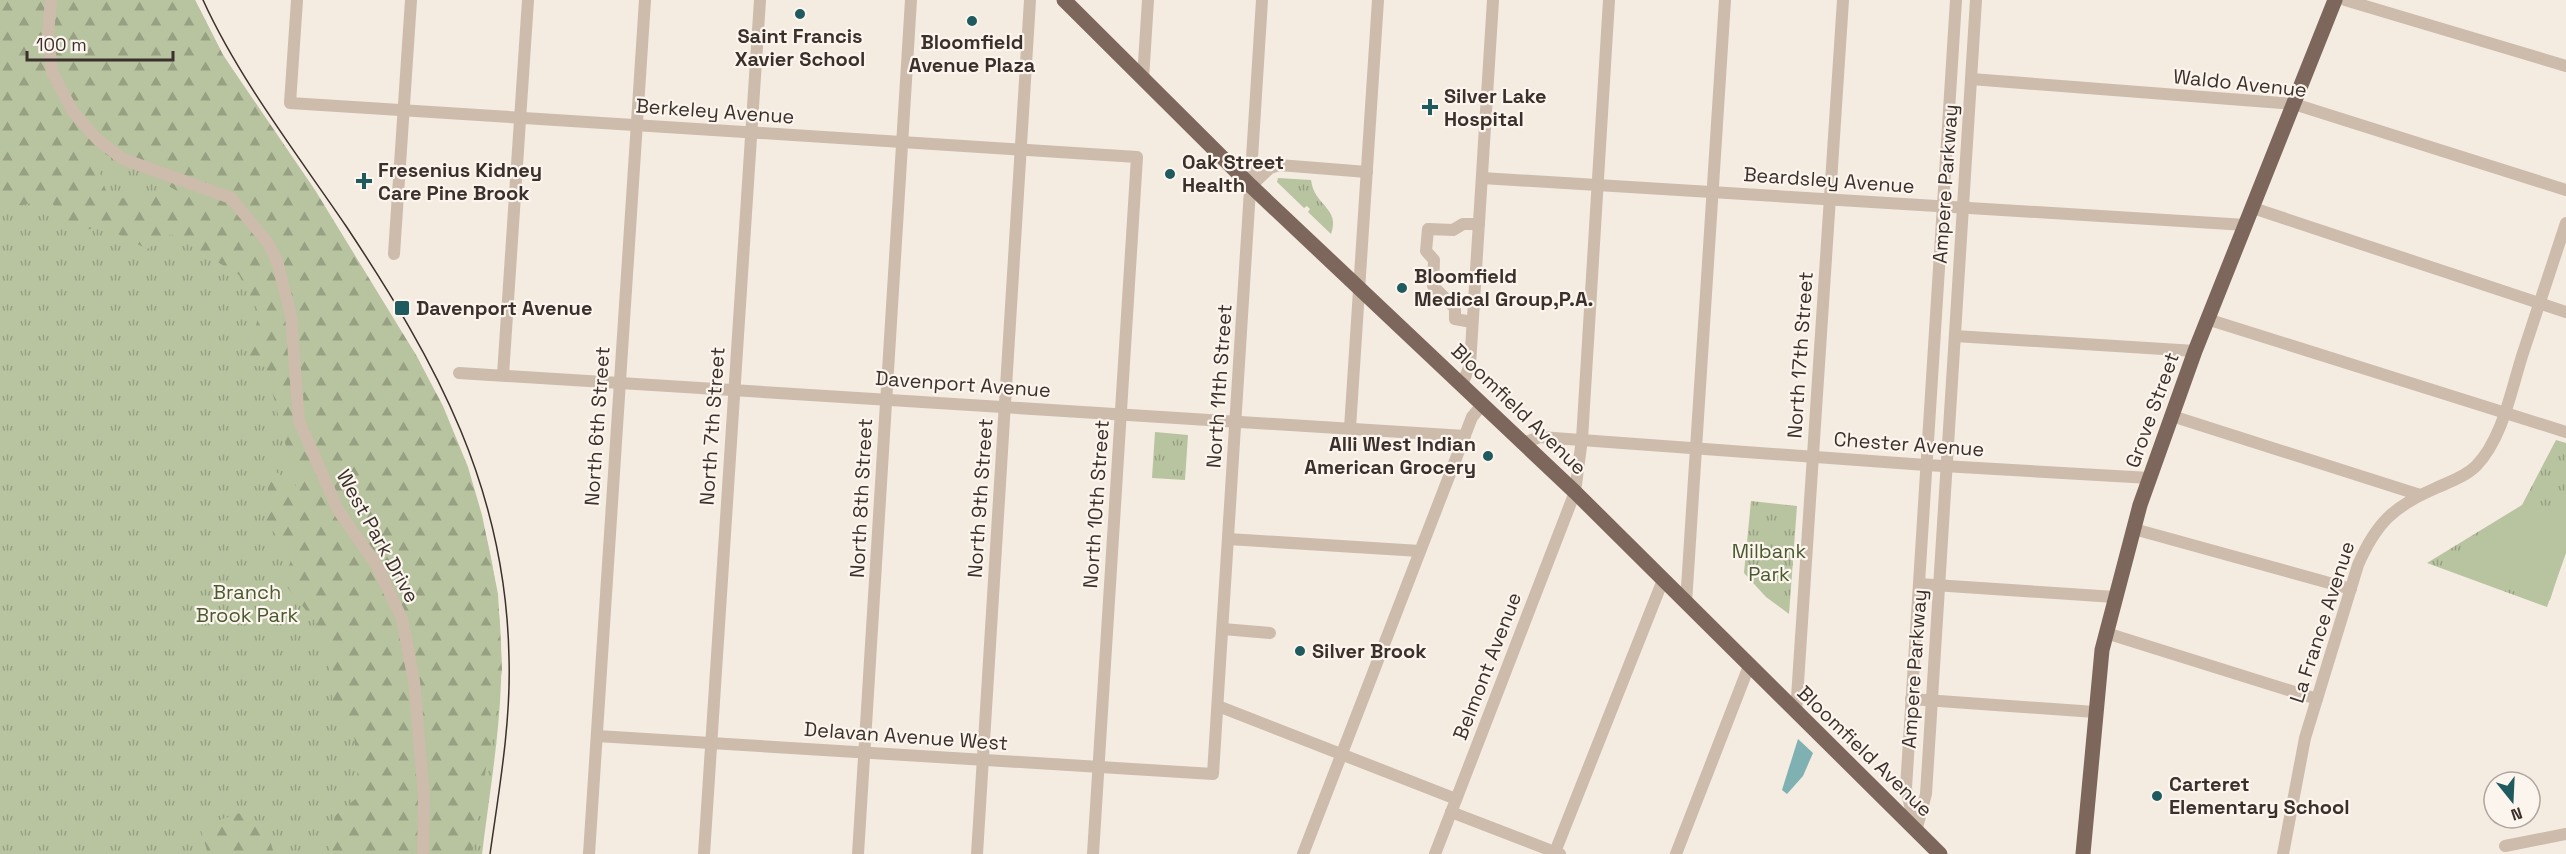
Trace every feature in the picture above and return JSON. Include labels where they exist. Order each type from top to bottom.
[{"type":"main road","name":"Bloomfield Avenue","points":[[1064,0],[1359,290],[1575,492],[1940,854]]},
{"type":"main road","name":"Grove Street","points":[[2083,854],[2095,712],[2106,633],[2134,529],[2195,351],[2210,320],[2335,0]]},
{"type":"street","name":"West Park Drive","points":[[51,0],[48,34],[52,72],[73,112],[98,140],[123,159],[231,198],[268,243],[277,261],[291,316],[299,421],[338,510],[376,564],[402,619],[414,681],[424,797],[423,854]]},
{"type":"street","name":"Berkeley Avenue","points":[[297,0],[290,103],[1137,157]]},
{"type":"street","points":[[394,254],[411,0]]},
{"type":"street","points":[[503,375],[528,0]]},
{"type":"street","name":"North 6th Street","points":[[589,854],[645,0]]},
{"type":"street","name":"North 7th Street","points":[[704,854],[760,0]]},
{"type":"street","name":"North 8th Street","points":[[858,854],[911,0]]},
{"type":"street","name":"North 9th Street","points":[[977,854],[1030,0]]},
{"type":"street","points":[[1143,79],[1148,0]]},
{"type":"street","name":"North 11th Street","points":[[1213,774],[1263,0]]},
{"type":"street","points":[[1350,428],[1378,0]]},
{"type":"street","points":[[1462,385],[1470,365],[1493,0]]},
{"type":"street","name":"Belmont Avenue","points":[[1435,854],[1575,492],[1582,439],[1609,0]]},
{"type":"street","points":[[1686,603],[1725,0]]},
{"type":"street","name":"North 17th Street","points":[[1796,713],[1843,0]]},
{"type":"street","name":"Ampere Parkway","points":[[1916,831],[1909,810],[1906,788],[1956,0]]},
{"type":"street","name":"Ampere Parkway","points":[[1916,831],[1926,794],[1976,0]]},
{"type":"street","points":[[2345,0],[2566,66]]},
{"type":"street","name":"Waldo Avenue","points":[[1971,79],[2294,104],[2566,190]]},
{"type":"street","name":"North 10th Street","points":[[1093,854],[1137,157]]},
{"type":"street","points":[[1251,186],[1270,168],[1279,165],[1367,172]]},
{"type":"street","name":"Beardsley Avenue","points":[[1482,178],[2246,225]]},
{"type":"street","points":[[2253,208],[2566,312]]},
{"type":"street","name":"La France Avenue","points":[[2283,854],[2304,746],[2351,588],[2368,542],[2392,511],[2420,495],[2461,477],[2475,467],[2497,433],[2566,223]]},
{"type":"street","points":[[1472,322],[1455,320],[1455,308],[1433,286],[1434,260],[1426,251],[1428,229],[1453,230],[1463,224],[1479,224]]},
{"type":"street","points":[[2210,320],[2566,432]]},
{"type":"street","points":[[1955,336],[2195,351]]},
{"type":"street","name":"Davenport Avenue","points":[[459,373],[1465,436]]},
{"type":"street","points":[[1303,854],[1472,417],[1483,404]]},
{"type":"street","points":[[2172,416],[2420,495]]},
{"type":"street","name":"Chester Avenue","points":[[1523,443],[1540,436],[1926,465],[2150,477]]},
{"type":"street","points":[[2134,529],[2351,588]]},
{"type":"street","points":[[1228,539],[1420,551]]},
{"type":"street","points":[[1451,812],[1557,853],[1663,580]]},
{"type":"street","points":[[1919,584],[2115,597]]},
{"type":"street","points":[[1223,629],[1270,633]]},
{"type":"street","points":[[2106,633],[2318,699]]},
{"type":"street","points":[[1676,854],[1749,666]]},
{"type":"street","points":[[1911,699],[2095,712]]},
{"type":"street","points":[[1218,706],[1456,799]]},
{"type":"street","name":"Delavan Avenue West","points":[[597,736],[1213,774]]},
{"type":"street","points":[[2505,846],[2566,834]]},
{"type":"green space","name":"Branch Brook Park","points":[[0,0],[195,0],[223,55],[416,355],[435,393],[468,472],[490,554],[497,596],[501,639],[500,703],[482,854],[0,854]]},
{"type":"green space","points":[[0,0],[195,0],[223,55],[315,190],[416,355],[443,406],[468,467],[482,515],[498,594],[502,670],[472,854],[329,854],[336,815],[359,796],[354,734],[333,709],[326,635],[283,582],[293,555],[266,523],[269,467],[296,486],[266,367],[247,364],[259,313],[239,275],[171,234],[147,249],[102,226],[78,232],[49,200],[11,207],[0,197]],"holes":[[[87,146],[145,172],[177,191],[109,200],[97,164]]]},
{"type":"green space","points":[[1278,178],[1311,180],[1317,196],[1333,218],[1331,234],[1308,212],[1310,209],[1307,206],[1304,208],[1277,182]]},
{"type":"green space","points":[[1155,432],[1188,435],[1185,480],[1152,478]]},
{"type":"green space","points":[[2556,440],[2566,443],[2566,553],[2547,607],[2427,563],[2522,505]]},
{"type":"green space","name":"Milbank Park","points":[[1751,501],[1797,506],[1789,614],[1766,597],[1744,573]]},
{"type":"green space","points":[[2540,506],[2566,509],[2566,549],[2550,600],[2544,603],[2459,570],[2472,546],[2490,527],[2513,513]]},
{"type":"green space","points":[[240,813],[270,840],[274,854],[208,854],[200,827]]},
{"type":"water","points":[[1798,739],[1813,753],[1803,776],[1787,794],[1782,790]]},
{"type":"tram line","points":[[203,0],[251,87],[346,226],[409,328],[437,378],[461,430],[480,483],[495,538],[505,597],[509,658],[506,732],[490,854]]},
{"type":"place","name":"Saint Francis Xavier School","points":[[800,14]]},
{"type":"place","name":"Bloomfield Avenue Plaza","points":[[972,21]]},
{"type":"place","name":"Silver Lake Hospital","points":[[1430,107]]},
{"type":"place","name":"Oak Street Health","points":[[1170,174]]},
{"type":"place","name":"Fresenius Kidney Care Pine Brook","points":[[364,181]]},
{"type":"place","name":"Bloomfield Medical Group,P.A.","points":[[1402,288]]},
{"type":"place","name":"Davenport Avenue","points":[[402,308]]},
{"type":"place","name":"Alli West Indian American Grocery","points":[[1488,456]]},
{"type":"place","name":"Silver Brook","points":[[1300,651]]},
{"type":"place","name":"Carteret Elementary School","points":[[2157,796]]}]
